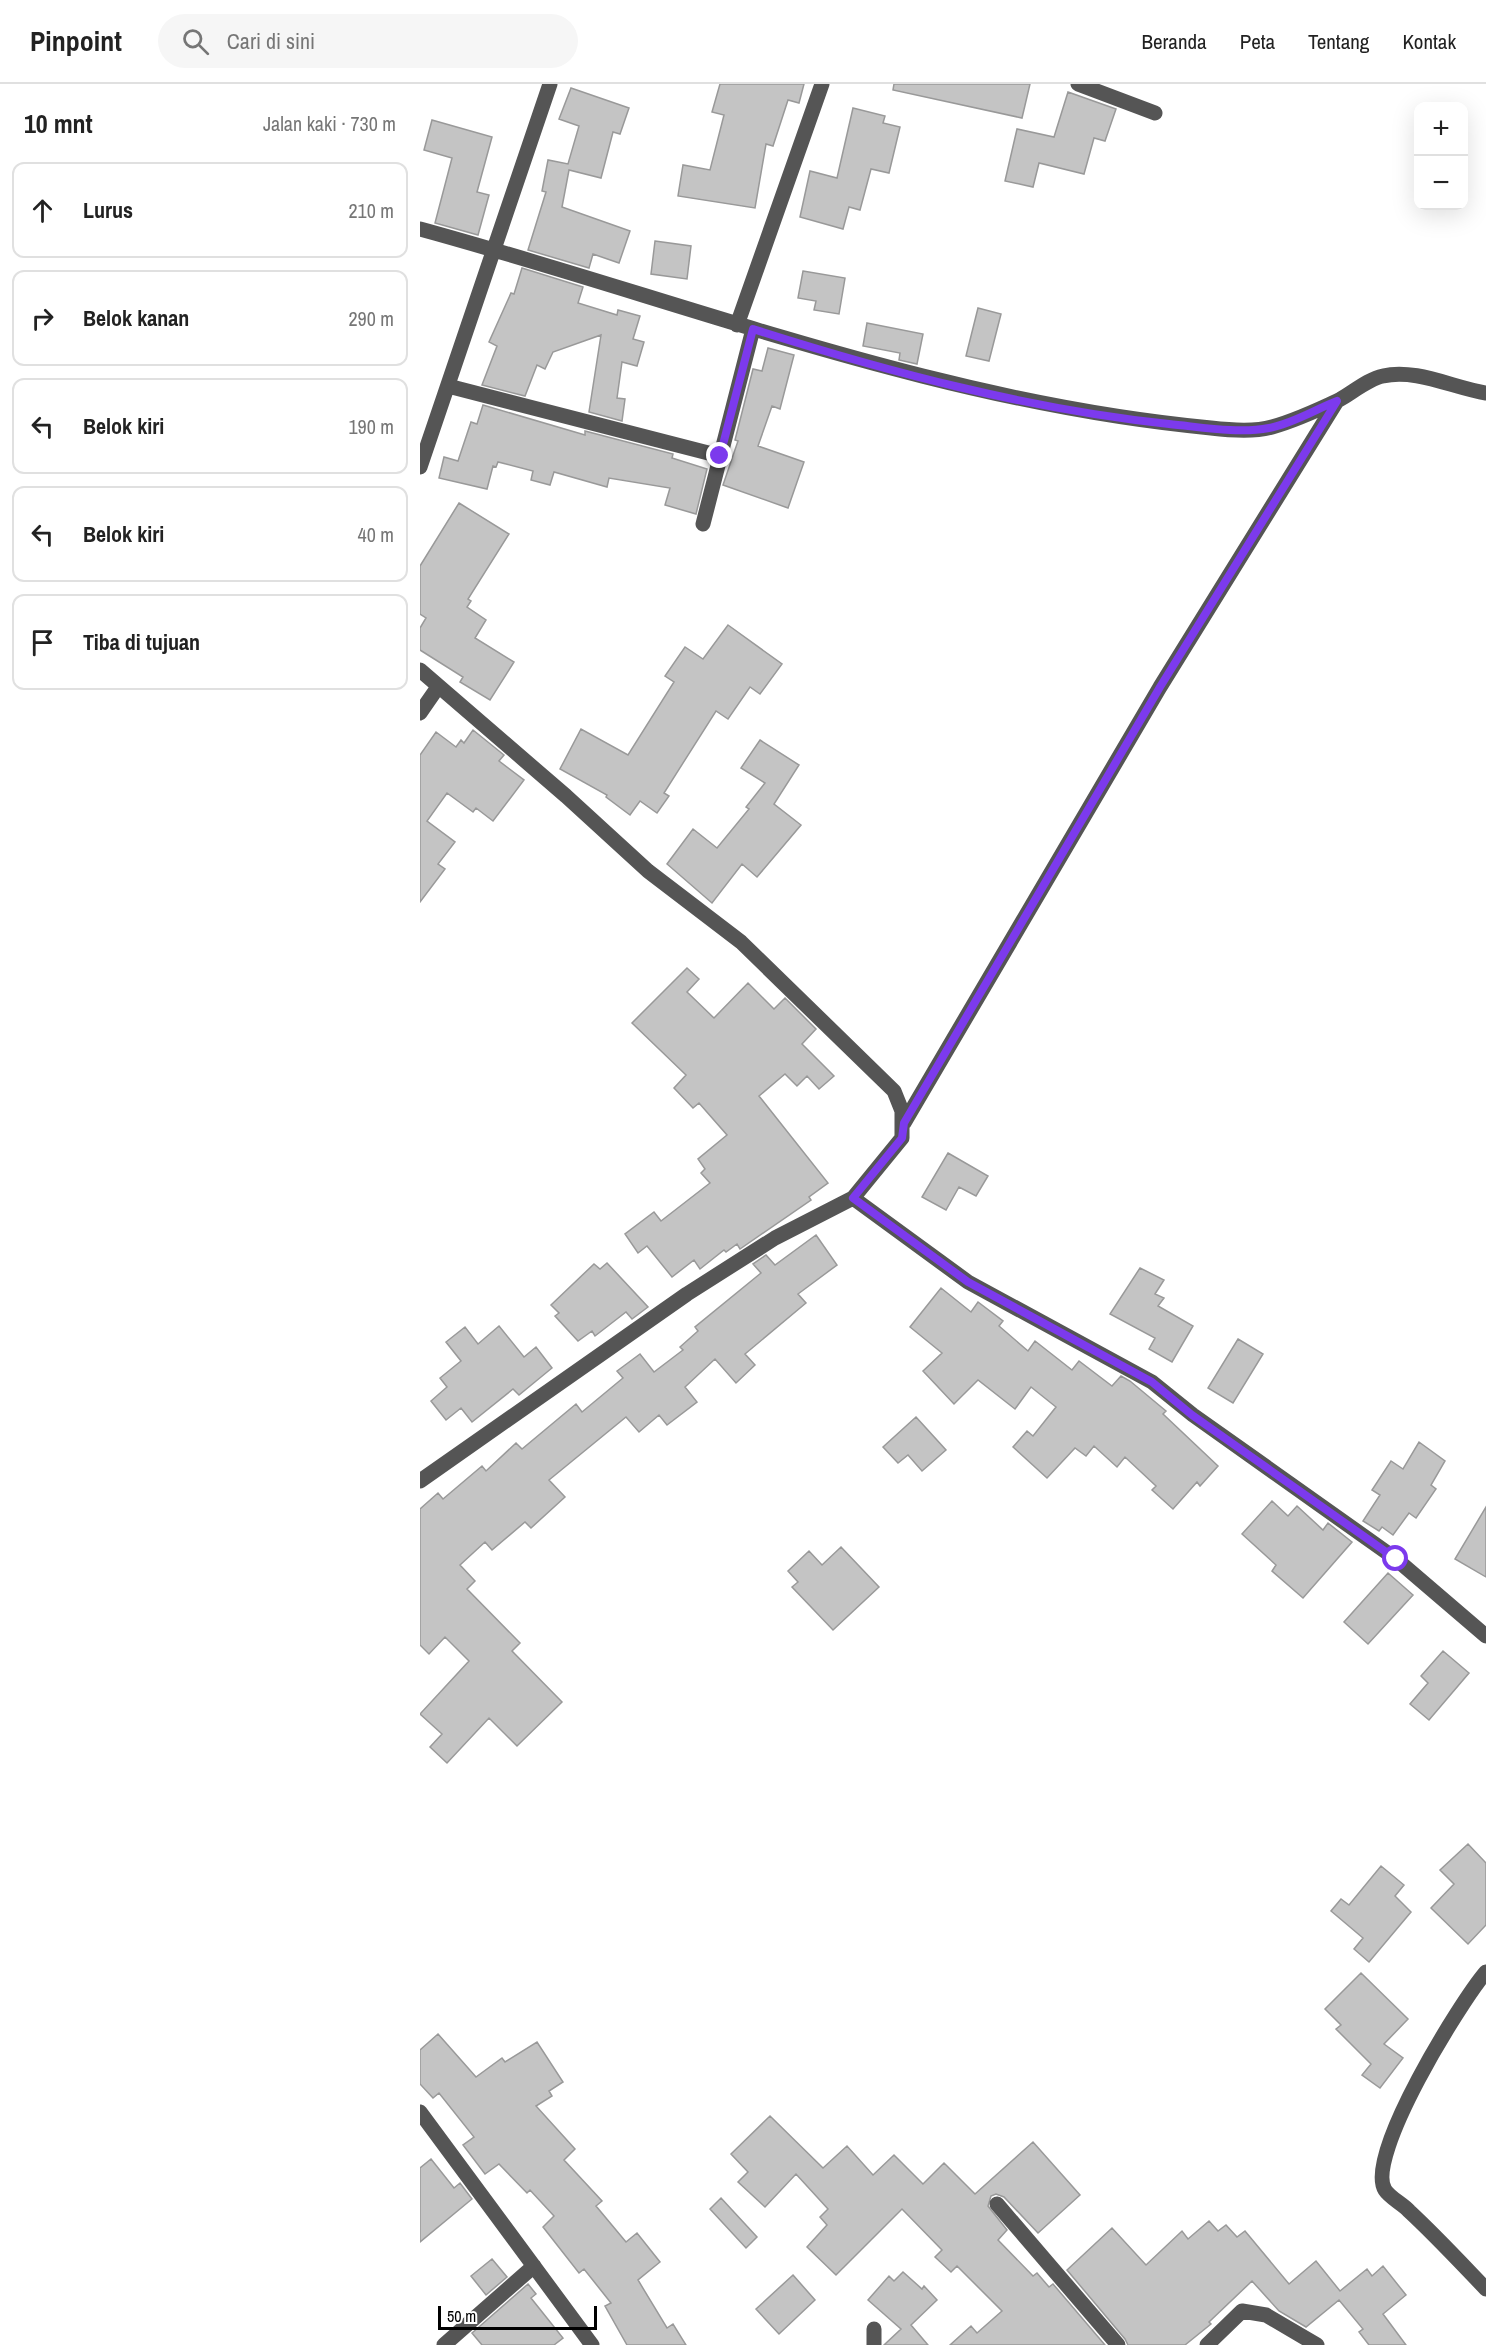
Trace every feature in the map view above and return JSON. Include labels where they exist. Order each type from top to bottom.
[{"type":"street","points":[[420,467],[550,84]]},
{"type":"street","points":[[737,325],[822,84]]},
{"type":"street","points":[[1078,84],[1155,113]]},
{"type":"street","points":[[420,229],[494,249],[825,352],[966,389],[1131,420],[1215,429],[1270,428],[1337,401],[1382,376],[1413,376],[1486,393]]},
{"type":"street","points":[[703,524],[753,329]]},
{"type":"street","points":[[448,386],[720,456]]},
{"type":"street","points":[[420,1481],[687,1294],[775,1238],[853,1198],[902,1138],[904,1123],[1160,687],[1337,401]]},
{"type":"street","points":[[420,670],[566,796],[648,871],[741,942],[894,1090],[904,1123]]},
{"type":"street","points":[[420,713],[438,687]]},
{"type":"street","points":[[853,1198],[968,1282],[1152,1382],[1192,1415],[1396,1559],[1486,1636]]},
{"type":"street","points":[[1486,1972],[1470,1991],[1435,2047],[1389,2141],[1381,2174],[1385,2190],[1408,2209],[1486,2289]]},
{"type":"street","points":[[420,2112],[592,2345]]},
{"type":"street","points":[[998,2204],[1118,2345]]},
{"type":"street","points":[[444,2345],[534,2266]]},
{"type":"street","points":[[1216,2342],[1242,2311],[1266,2315],[1317,2345]]},
{"type":"street","points":[[874,2329],[874,2345]]},
{"type":"building","points":[[720,84],[804,84],[799,103],[788,100],[773,146],[766,144],[755,208],[678,196],[683,165],[710,170],[724,115],[712,112]]},
{"type":"building","points":[[894,84],[1030,84],[1022,118],[893,90]]},
{"type":"building","points":[[571,88],[629,108],[620,134],[613,132],[601,178],[569,170],[562,207],[630,231],[619,263],[593,254],[589,268],[528,250],[546,192],[542,191],[548,160],[568,164],[579,126],[559,119]]},
{"type":"building","points":[[1068,92],[1116,109],[1105,141],[1094,138],[1084,174],[1039,163],[1033,187],[1005,181],[1017,129],[1054,137]]},
{"type":"building","points":[[853,108],[885,116],[883,123],[900,127],[889,173],[871,169],[860,210],[849,207],[843,229],[800,217],[810,171],[837,178]]},
{"type":"building","points":[[432,120],[492,137],[477,192],[489,195],[478,235],[435,223],[452,158],[424,150]]},
{"type":"building","points":[[655,241],[691,246],[687,279],[651,274]]},
{"type":"building","points":[[522,268],[583,287],[578,303],[617,315],[618,310],[640,316],[633,339],[644,342],[637,366],[622,362],[617,398],[625,399],[622,421],[589,412],[601,335],[553,352],[545,369],[537,365],[525,396],[482,385],[497,346],[489,342],[511,293],[514,294]]},
{"type":"building","points":[[803,271],[845,278],[839,314],[814,310],[816,301],[798,298]]},
{"type":"building","points":[[978,308],[1001,314],[989,361],[966,356]]},
{"type":"building","points":[[867,323],[923,334],[917,364],[899,360],[900,353],[863,346]]},
{"type":"building","points":[[768,348],[794,355],[780,409],[772,406],[758,446],[804,462],[788,508],[723,485],[738,441],[735,440],[753,369],[762,371]]},
{"type":"building","points":[[483,405],[585,435],[585,431],[673,454],[672,458],[707,469],[696,514],[665,505],[670,488],[609,478],[607,487],[554,472],[550,485],[531,480],[533,471],[498,462],[496,467],[493,466],[487,489],[439,478],[444,457],[458,461],[471,422],[477,424]]},
{"type":"building","points":[[459,503],[509,534],[468,599],[471,601],[467,607],[486,620],[475,638],[514,662],[490,700],[460,682],[463,677],[420,650],[420,628],[426,618],[420,614],[420,566]]},
{"type":"building","points":[[728,625],[782,664],[760,694],[750,687],[728,719],[716,711],[664,793],[669,796],[657,813],[640,801],[630,815],[606,797],[607,795],[560,769],[581,729],[628,755],[674,682],[665,676],[685,647],[703,659]]},
{"type":"building","points":[[473,730],[504,755],[499,761],[524,780],[493,821],[476,808],[473,812],[447,793],[427,821],[455,842],[438,864],[445,869],[420,902],[420,755],[436,732],[456,747],[461,740],[464,743]]},
{"type":"building","points":[[760,740],[799,765],[774,804],[801,825],[757,877],[742,864],[712,903],[667,864],[693,829],[717,848],[749,809],[746,807],[765,783],[741,768]]},
{"type":"building","points":[[687,968],[699,979],[687,992],[714,1018],[748,983],[774,1009],[785,998],[816,1029],[802,1044],[834,1076],[819,1089],[807,1076],[797,1086],[785,1074],[759,1096],[828,1183],[809,1197],[811,1200],[740,1249],[737,1244],[726,1252],[724,1250],[700,1269],[694,1260],[672,1277],[647,1246],[638,1253],[625,1234],[654,1212],[661,1221],[710,1183],[701,1173],[705,1169],[698,1159],[727,1135],[699,1103],[693,1108],[674,1088],[686,1075],[632,1023]]},
{"type":"building","points":[[948,1153],[988,1176],[976,1196],[959,1187],[946,1210],[922,1197]]},
{"type":"building","points":[[816,1235],[837,1265],[798,1294],[806,1303],[745,1354],[755,1365],[736,1383],[715,1359],[685,1387],[697,1402],[667,1425],[659,1415],[639,1432],[626,1417],[549,1480],[565,1497],[531,1528],[525,1522],[492,1550],[485,1542],[460,1565],[475,1581],[467,1589],[520,1643],[512,1651],[562,1702],[517,1746],[489,1718],[447,1763],[430,1747],[442,1734],[420,1714],[469,1661],[445,1637],[429,1654],[420,1645],[420,1509],[438,1493],[443,1499],[482,1466],[486,1471],[516,1443],[522,1449],[576,1404],[582,1412],[623,1378],[617,1371],[640,1354],[654,1372],[683,1350],[680,1347],[698,1331],[695,1327],[761,1273],[753,1264],[766,1255],[775,1265]]},
{"type":"building","points":[[607,1263],[648,1307],[632,1319],[626,1312],[595,1336],[592,1331],[578,1341],[555,1316],[559,1313],[551,1305],[594,1264],[600,1269]]},
{"type":"building","points":[[1140,1268],[1164,1280],[1155,1294],[1164,1298],[1158,1306],[1193,1326],[1172,1362],[1149,1349],[1155,1338],[1110,1314]]},
{"type":"building","points":[[941,1288],[971,1312],[978,1302],[1003,1321],[999,1326],[1028,1351],[1035,1341],[1072,1370],[1079,1361],[1112,1386],[1121,1376],[1130,1381],[1166,1411],[1163,1414],[1218,1466],[1200,1486],[1197,1482],[1173,1509],[1152,1490],[1156,1486],[1125,1457],[1117,1467],[1094,1446],[1086,1456],[1075,1448],[1047,1478],[1013,1447],[1027,1431],[1033,1436],[1056,1407],[1031,1387],[1015,1409],[978,1380],[954,1404],[923,1371],[942,1353],[910,1327]]},
{"type":"building","points":[[499,1326],[524,1357],[536,1347],[552,1368],[519,1395],[513,1389],[472,1422],[461,1408],[446,1420],[431,1401],[447,1387],[440,1378],[461,1361],[446,1342],[465,1327],[478,1344]]},
{"type":"building","points":[[1238,1339],[1263,1354],[1233,1403],[1208,1388]]},
{"type":"building","points":[[916,1417],[946,1450],[922,1471],[908,1455],[898,1463],[883,1447]]},
{"type":"building","points":[[1419,1442],[1445,1461],[1431,1485],[1436,1489],[1416,1518],[1409,1513],[1393,1535],[1382,1527],[1379,1531],[1363,1521],[1380,1495],[1372,1490],[1391,1461],[1403,1469]]},
{"type":"building","points":[[1272,1501],[1288,1516],[1297,1506],[1323,1530],[1328,1523],[1352,1542],[1303,1598],[1272,1571],[1276,1565],[1242,1534]]},
{"type":"building","points":[[1486,1507],[1486,1577],[1455,1559]]},
{"type":"building","points":[[841,1547],[879,1587],[833,1630],[792,1587],[798,1582],[788,1571],[809,1551],[822,1565]]},
{"type":"building","points":[[1388,1573],[1413,1595],[1368,1644],[1344,1622]]},
{"type":"building","points":[[1443,1651],[1469,1673],[1429,1720],[1410,1704],[1428,1683],[1421,1676]]},
{"type":"building","points":[[1468,1844],[1486,1863],[1486,1925],[1468,1944],[1431,1908],[1454,1884],[1440,1870]]},
{"type":"building","points":[[1381,1866],[1404,1885],[1395,1896],[1411,1912],[1369,1962],[1354,1949],[1363,1938],[1331,1911],[1341,1899],[1349,1905]]},
{"type":"building","points":[[1361,1973],[1408,2019],[1384,2044],[1403,2058],[1380,2088],[1362,2075],[1371,2064],[1336,2029],[1341,2025],[1325,2009]]},
{"type":"building","points":[[438,2034],[476,2077],[502,2058],[505,2062],[537,2042],[563,2082],[549,2091],[552,2096],[536,2106],[575,2149],[564,2160],[602,2201],[596,2206],[626,2242],[637,2233],[660,2262],[638,2280],[667,2328],[673,2324],[686,2345],[627,2345],[605,2306],[611,2303],[584,2269],[579,2273],[543,2227],[554,2216],[530,2190],[527,2193],[499,2164],[485,2174],[463,2145],[474,2137],[439,2093],[433,2098],[420,2084],[420,2050]]},
{"type":"building","points":[[770,2116],[823,2168],[847,2146],[873,2175],[894,2155],[923,2184],[944,2163],[975,2194],[1033,2142],[1080,2195],[1038,2233],[1004,2197],[996,2194],[991,2196],[988,2206],[1007,2230],[998,2240],[1033,2276],[1037,2273],[1049,2287],[1053,2284],[1105,2345],[950,2345],[971,2326],[977,2333],[1002,2311],[957,2266],[951,2272],[935,2257],[942,2250],[902,2209],[836,2275],[807,2247],[827,2225],[820,2217],[828,2209],[796,2174],[765,2207],[738,2182],[748,2172],[731,2154]]},
{"type":"building","points":[[431,2159],[454,2188],[460,2183],[472,2199],[420,2242],[420,2168]]},
{"type":"building","points":[[721,2198],[757,2237],[746,2248],[710,2209]]},
{"type":"building","points":[[1209,2221],[1218,2231],[1226,2225],[1237,2237],[1245,2231],[1289,2284],[1316,2261],[1340,2291],[1367,2269],[1372,2276],[1383,2266],[1406,2295],[1383,2314],[1406,2345],[1369,2345],[1359,2332],[1363,2329],[1339,2300],[1306,2327],[1279,2311],[1252,2281],[1209,2322],[1211,2324],[1185,2345],[1128,2345],[1067,2270],[1112,2228],[1146,2265],[1182,2231],[1188,2239]]},
{"type":"building","points":[[492,2259],[507,2277],[486,2295],[471,2276]]},
{"type":"building","points":[[903,2272],[922,2289],[924,2286],[937,2300],[911,2325],[928,2345],[884,2345],[901,2329],[868,2300],[889,2276],[894,2281]]},
{"type":"building","points":[[793,2275],[815,2300],[779,2334],[756,2309]]},
{"type":"building","points":[[528,2284],[536,2294],[531,2298],[563,2338],[554,2345],[482,2345],[472,2333]]},
{"type":"route","points":[[720,456],[753,329],[825,352],[966,389],[1131,420],[1215,429],[1270,428],[1337,401],[1160,687],[904,1123],[902,1138],[853,1198],[968,1282],[1152,1382],[1192,1415],[1396,1559]]}]
